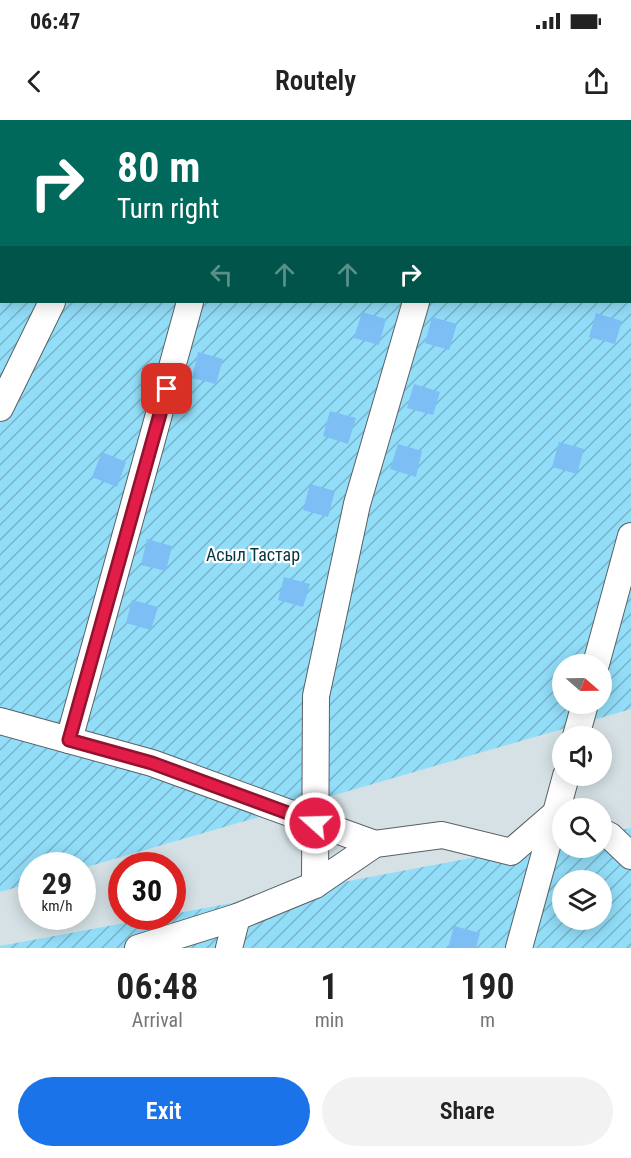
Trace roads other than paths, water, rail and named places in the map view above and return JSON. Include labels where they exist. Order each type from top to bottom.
[{"type":"street","points":[[0,408],[52,303]]},
{"type":"street","points":[[69,740],[190,303]]},
{"type":"street","points":[[315,885],[316,696],[357,504],[416,303]]},
{"type":"street","points":[[599,654],[631,536]]},
{"type":"street","points":[[0,721],[152,763],[375,844]]},
{"type":"street","points":[[138,948],[237,917],[315,885],[375,844],[442,835],[511,852],[552,820]]},
{"type":"street","points":[[519,948],[552,837]]},
{"type":"street","points":[[612,838],[631,856]]},
{"type":"street","points":[[229,948],[237,917]]},
{"type":"park label","name":"Асыл Тастар","points":[[253,555]]}]
